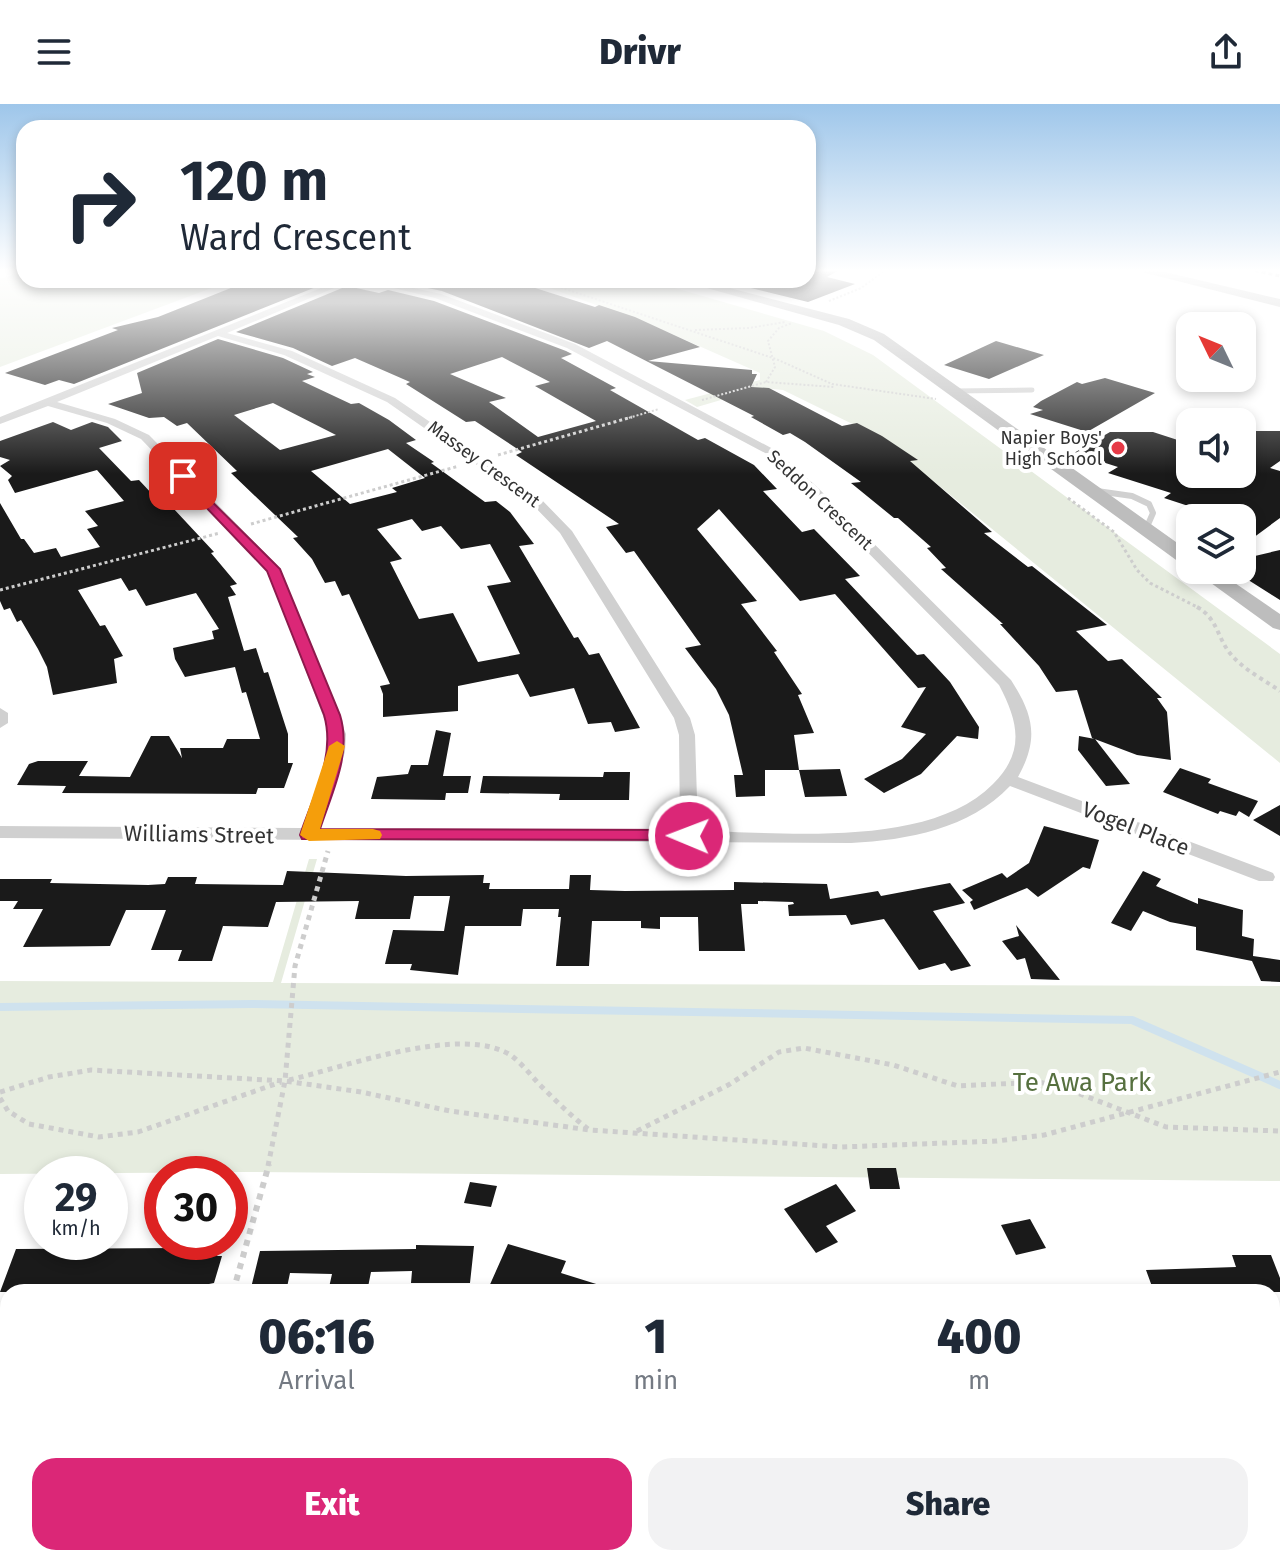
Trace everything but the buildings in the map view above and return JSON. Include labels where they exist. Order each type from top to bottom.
[{"type":"main road","points":[[879,337],[1176,551]]},
{"type":"main road","points":[[1223,584],[1280,624]]},
{"type":"street","points":[[0,421],[207,337]]},
{"type":"street","name":"Massey Crescent","points":[[232,337],[288,353],[391,400],[480,460],[552,514],[674,703],[687,735],[689,836]]},
{"type":"street","name":"Seddon Crescent","points":[[550,337],[771,452],[789,466],[994,668],[1014,696],[1026,725],[1022,758],[1007,779]]},
{"type":"street","points":[[47,402],[111,421],[145,437],[273,569],[338,734],[337,752],[309,835]]},
{"type":"street","points":[[0,713],[0,723]]},
{"type":"street","name":"Williams Street","points":[[0,832],[841,838],[903,832],[962,813],[994,792],[1007,779]]},
{"type":"street","name":"Vogel Place","points":[[1007,779],[1266,877]]},
{"type":"lane","points":[[954,391],[1032,390]]},
{"type":"lane","points":[[1090,490],[1132,496],[1149,504],[1153,513],[1146,529]]},
{"type":"path","points":[[712,337],[846,388]]},
{"type":"path","points":[[766,382],[774,375],[776,359],[768,341],[771,337]]},
{"type":"path","points":[[0,590],[235,530],[766,382],[906,393],[936,399],[924,390]]},
{"type":"path","points":[[1063,494],[1114,532],[1137,570],[1150,583],[1206,612],[1217,625],[1228,651],[1280,691]]},
{"type":"path","points":[[235,1284],[275,1142],[285,1081],[291,992],[325,858],[336,835]]},
{"type":"path","points":[[590,1130],[565,1111],[513,1057],[490,1045],[463,1042],[433,1045],[312,1072],[285,1081],[138,1132],[99,1137],[29,1124],[8,1111],[0,1095],[49,1077],[91,1070],[285,1081],[361,1092],[450,1111],[590,1130],[841,1147],[997,1141],[1044,1135],[1132,1114],[1280,1072]]},
{"type":"path","points":[[634,1133],[730,1084],[779,1052],[804,1048],[893,1065],[958,1086],[1039,1082],[1166,1127],[1280,1131]]},
{"type":"green space","points":[[0,337],[80,337],[0,367]]},
{"type":"green space","points":[[679,337],[837,337],[873,355],[1176,578],[1176,584],[1185,584],[1280,654],[1280,763],[879,437],[783,390],[762,388],[697,407],[685,400],[760,380],[760,373]]},
{"type":"green space","name":"Te Awa Park","points":[[309,859],[317,859],[281,983],[1280,986],[1280,1181],[248,1172],[248,1156],[144,1156],[144,1173],[128,1173],[128,1156],[24,1156],[24,1174],[0,1174],[0,981],[273,982]]},
{"type":"waterway","points":[[0,1007],[253,1004],[1132,1020],[1280,1085]]},
{"type":"slow traffic","points":[[337,746],[309,835],[373,835]]},
{"type":"place","name":"Napier Boys' High School","points":[[1118,448]]},
{"type":"route","points":[[183,476],[273,569],[332,715],[338,734],[337,752],[309,835],[689,836]]}]
